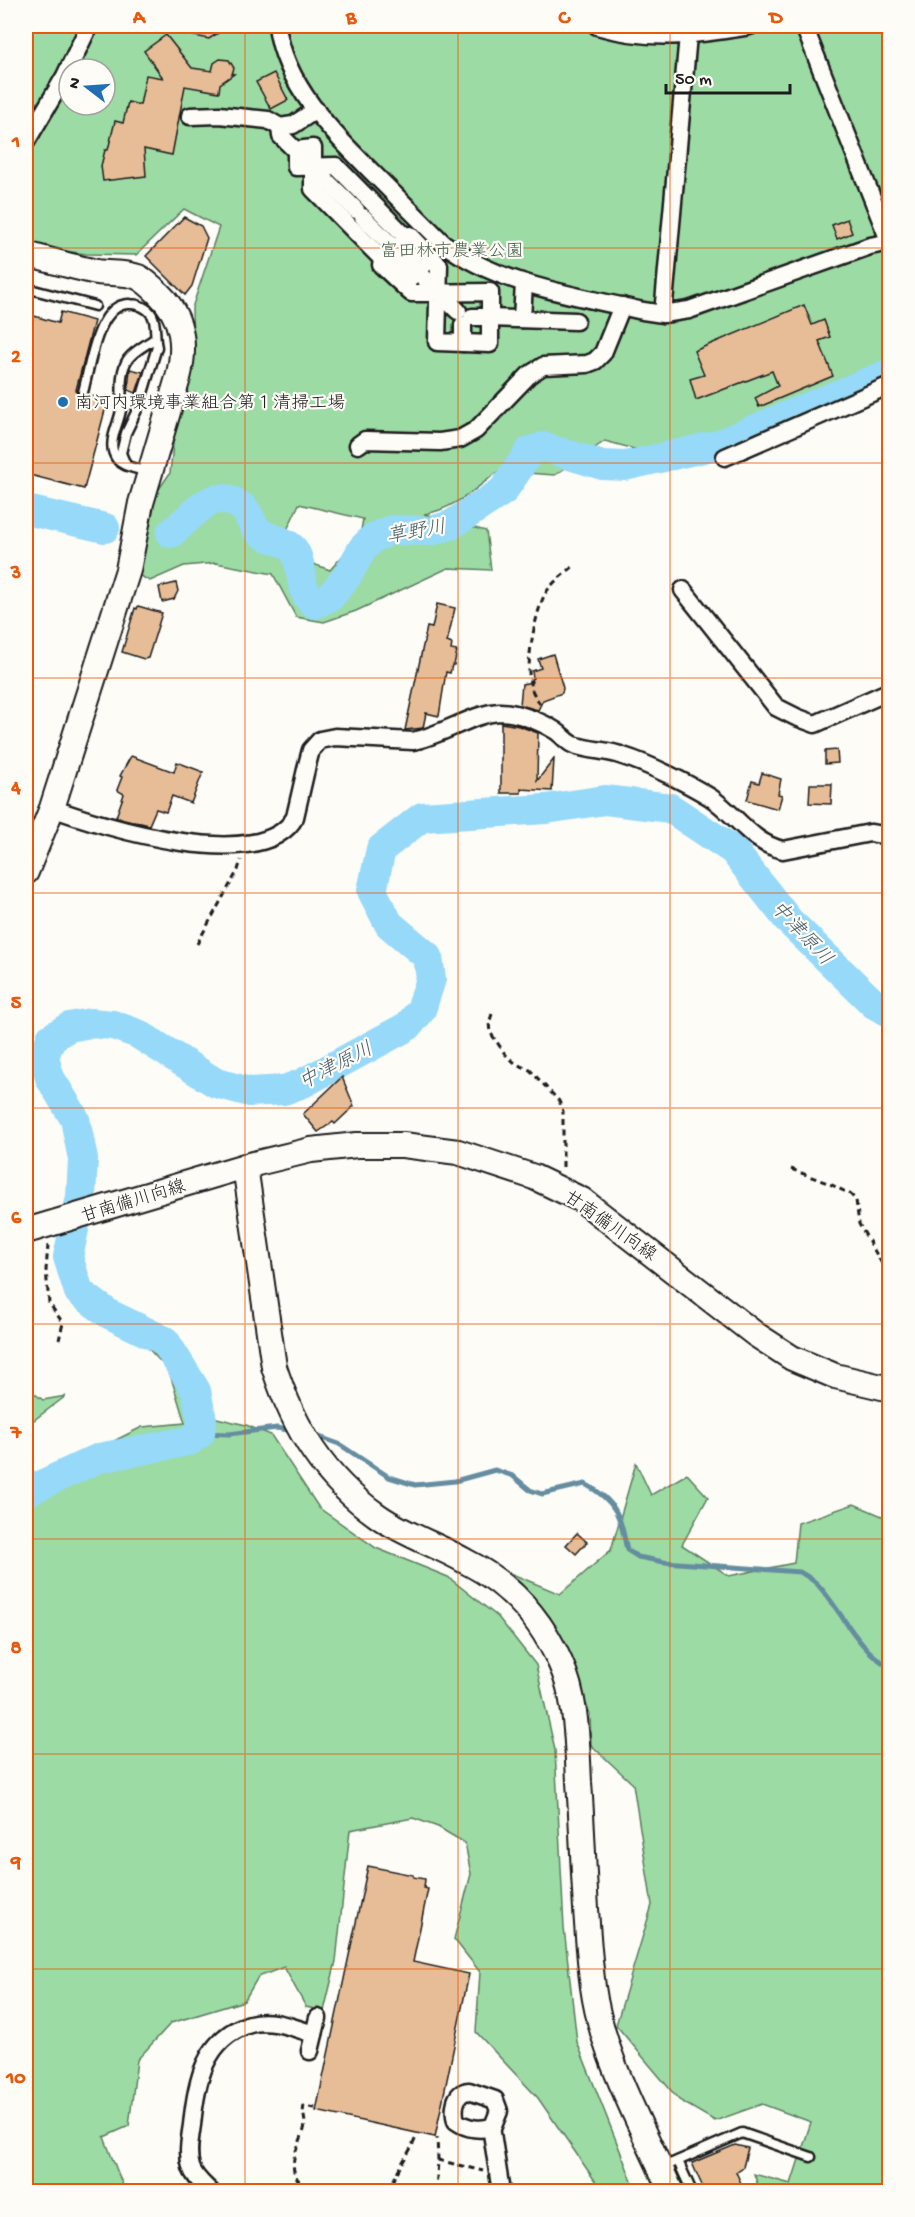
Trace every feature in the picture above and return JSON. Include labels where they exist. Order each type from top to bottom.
[{"type":"street","points":[[26,142],[65,75],[89,26]]},
{"type":"street","points":[[277,26],[288,66],[329,129],[442,243],[463,258],[524,283],[663,314],[689,310],[870,246],[889,242],[804,26]]},
{"type":"street","points":[[597,26],[618,32],[667,37],[750,26]]},
{"type":"street","points":[[663,314],[688,35]]},
{"type":"street","points":[[190,116],[219,115],[268,120],[280,127],[293,125],[316,110]]},
{"type":"street","points":[[280,127],[281,136],[428,281],[490,318],[576,321]]},
{"type":"street","points":[[342,195],[428,281],[464,343]]},
{"type":"street","points":[[26,254],[98,272],[137,277],[161,295],[175,314],[181,329],[183,345],[182,359],[141,503],[128,570],[52,808],[26,872]]},
{"type":"street","points":[[428,281],[490,292],[490,344],[437,342],[428,281]]},
{"type":"street","points":[[522,319],[524,283]]},
{"type":"street","points":[[358,445],[365,440],[440,442],[460,439],[476,430],[529,375],[543,366],[587,364],[595,361],[603,353],[622,306]]},
{"type":"street","points":[[725,458],[890,385]]},
{"type":"street","points":[[683,590],[776,707],[796,717],[815,724],[890,691]]},
{"type":"street","points":[[52,808],[121,830],[172,841],[214,846],[248,843],[281,833],[290,827],[298,807],[311,750],[320,740],[335,737],[413,741],[499,712],[513,714],[545,726],[572,744],[622,755],[710,797],[736,818],[758,841],[770,847],[783,850],[870,833],[890,837]]},
{"type":"street","name":"甘南備川向線","points":[[43,1227],[245,1166],[339,1146],[403,1145],[458,1152],[518,1170],[582,1200],[773,1347],[792,1358],[835,1376],[890,1389]]},
{"type":"street","points":[[245,1166],[274,1367],[289,1410],[316,1456],[331,1474],[378,1516],[465,1560],[491,1575],[510,1591],[529,1609],[548,1636],[562,1664],[574,1716],[591,1965],[599,2019],[620,2081],[670,2165],[671,2192]]},
{"type":"street","points":[[211,2192],[191,2168],[189,2150],[197,2085],[210,2054],[231,2033],[258,2022],[316,2026],[310,2051]]},
{"type":"street","points":[[488,2128],[492,2133],[501,2192]]},
{"type":"lane","points":[[26,288],[94,306]]},
{"type":"lane","points":[[83,392],[102,323],[110,312],[119,306],[130,303],[143,307],[152,315],[157,347],[139,406],[123,442],[121,453],[126,465]]},
{"type":"lane","points":[[150,472],[126,465],[115,458],[112,449],[121,410],[122,379],[128,360],[138,349],[154,339]]},
{"type":"lane","points":[[692,2192],[670,2165],[742,2133],[811,2157]]},
{"type":"path","points":[[545,726],[541,707],[530,685],[529,665],[532,639],[545,595],[558,579],[574,566]]},
{"type":"path","points":[[197,944],[238,870],[241,857],[237,844]]},
{"type":"path","points":[[492,1014],[489,1023],[490,1032],[506,1054],[516,1064],[536,1075],[559,1101],[563,1111],[562,1173],[556,1187]]},
{"type":"path","points":[[790,1169],[830,1184],[850,1194],[856,1200],[859,1224],[885,1269],[890,1295]]},
{"type":"path","points":[[43,1227],[48,1240],[46,1270],[49,1303],[63,1323],[59,1340]]},
{"type":"path","points":[[890,1309],[885,1339],[890,1351]]},
{"type":"path","points":[[315,2108],[304,2106],[305,2123],[295,2155],[294,2169],[295,2176],[300,2183],[306,2188],[321,2192]]},
{"type":"path","points":[[391,2192],[396,2171],[416,2137]]},
{"type":"path","points":[[436,2192],[437,2137]]},
{"type":"path","points":[[438,2160],[488,2172],[497,2170]]},
{"type":"green space","name":"富田林市農業公園","points":[[26,26],[889,26],[889,366],[717,441],[653,454],[605,441],[555,475],[499,471],[454,503],[435,512],[424,514],[486,531],[491,570],[448,568],[356,611],[324,622],[296,617],[273,574],[216,563],[184,566],[150,581],[138,575],[146,543],[148,505],[170,473],[177,408],[193,353],[192,308],[219,227],[184,209],[136,255],[86,254],[31,246],[26,243]],"holes":[[[299,504],[363,519],[360,536],[330,570],[305,561],[287,530]]]},
{"type":"green space","points":[[158,1347],[181,1376],[200,1414],[246,1425],[271,1435],[319,1508],[376,1548],[448,1577],[498,1617],[536,1665],[555,1750],[564,1928],[577,2042],[636,2191],[602,2191],[538,2098],[476,2032],[480,1972],[454,1939],[471,1874],[465,1843],[438,1827],[413,1818],[350,1830],[336,1961],[324,2011],[306,2007],[284,1967],[258,1977],[244,2001],[171,2023],[137,2060],[129,2126],[104,2137],[125,2191],[26,2191],[26,1464],[39,1478],[142,1427],[185,1423],[169,1371],[148,1348]]},
{"type":"green space","points":[[26,1387],[43,1400],[66,1396],[26,1426]]},
{"type":"green space","points":[[636,1463],[651,1495],[687,1474],[708,1497],[682,1545],[729,1576],[794,1563],[798,1523],[854,1504],[889,1519],[889,2191],[760,2191],[754,2174],[791,2184],[811,2122],[762,2104],[715,2121],[679,2100],[616,2025],[652,1905],[633,1784],[591,1745],[590,1714],[555,1625],[493,1566],[560,1594],[611,1550]]},
{"type":"building","points":[[172,26],[229,26],[209,39],[171,31]]},
{"type":"building","points":[[166,35],[192,68],[212,71],[214,63],[220,59],[229,60],[234,68],[232,74],[234,74],[220,84],[219,92],[185,86],[172,155],[144,149],[146,176],[103,181],[101,166],[105,150],[108,150],[115,121],[123,123],[128,102],[140,105],[146,75],[163,78],[144,51]]},
{"type":"building","points":[[274,73],[288,100],[271,109],[256,82]]},
{"type":"building","points":[[184,217],[201,226],[207,238],[192,286],[185,295],[146,256]]},
{"type":"building","points":[[847,219],[852,233],[837,239],[832,225]]},
{"type":"building","points":[[804,305],[812,325],[824,320],[830,337],[819,341],[833,376],[759,407],[755,398],[778,386],[772,371],[696,400],[690,379],[704,375],[694,351]]},
{"type":"building","name":"南河内環境事業組合第１清掃工場","points":[[61,312],[94,321],[76,390],[77,394],[82,398],[88,395],[108,399],[84,489],[26,474],[26,323],[31,325],[34,316],[58,323]]},
{"type":"building","points":[[130,369],[143,372],[136,393],[128,390]]},
{"type":"building","points":[[176,583],[178,591],[174,599],[162,602],[159,587]]},
{"type":"building","points":[[437,604],[455,608],[447,642],[452,644],[451,650],[457,651],[454,665],[450,673],[446,672],[439,716],[426,713],[423,728],[405,730],[427,627],[432,628]]},
{"type":"building","points":[[138,606],[162,613],[148,658],[144,659],[122,652],[135,608],[137,609]]},
{"type":"building","points":[[553,654],[563,688],[562,693],[543,700],[538,710],[520,705],[522,684],[532,682],[532,671],[541,668],[538,659]]},
{"type":"building","points":[[501,723],[519,726],[538,733],[537,781],[554,759],[552,791],[521,789],[521,793],[501,793]]},
{"type":"building","points":[[837,750],[838,763],[825,764],[825,751]]},
{"type":"building","points":[[131,756],[174,772],[177,762],[203,772],[191,803],[172,796],[166,812],[156,809],[149,825],[116,817],[124,794],[117,790],[122,777],[120,776]]},
{"type":"building","points":[[762,773],[781,779],[778,794],[782,795],[778,809],[747,800],[752,781],[759,783]]},
{"type":"building","points":[[810,784],[832,784],[831,804],[809,803]]},
{"type":"building","points":[[342,1077],[354,1106],[335,1124],[333,1122],[318,1132],[303,1114]]},
{"type":"building","points":[[577,1533],[587,1542],[576,1554],[566,1545]]},
{"type":"building","points":[[368,1866],[425,1879],[424,1888],[428,1889],[413,1962],[469,1974],[435,2137],[316,2111]]},
{"type":"building","points":[[735,2145],[748,2148],[743,2167],[736,2172],[745,2192],[705,2192],[692,2163]]},
{"type":"waterway","name":"草野川","points":[[171,533],[203,505],[220,499],[231,501],[245,509],[255,528],[262,534],[283,542],[293,549],[306,594],[315,604],[330,597],[347,576],[363,548],[373,538],[391,530],[431,531],[451,525],[503,491],[530,451],[543,447],[602,465],[625,466],[717,445],[890,373]]},
{"type":"waterway","name":"草野川","points":[[26,510],[105,528]]},
{"type":"waterway","name":"中津原川","points":[[26,1492],[99,1458],[189,1441],[200,1433],[202,1420],[196,1391],[165,1341],[109,1314],[79,1292],[68,1257],[81,1197],[83,1159],[75,1119],[50,1078],[44,1057],[51,1038],[69,1027],[91,1023],[113,1025],[138,1034],[216,1083],[250,1092],[284,1090],[303,1083],[408,1026],[421,1010],[431,979],[428,957],[389,924],[372,891],[381,849],[422,817],[546,809],[605,800],[670,808],[733,850],[789,921],[874,1004],[890,1013]]},
{"type":"waterway","points":[[200,1433],[229,1434],[277,1428],[293,1431]]},
{"type":"waterway","points":[[314,1435],[339,1444],[389,1477],[415,1485],[455,1481],[495,1470],[513,1476],[530,1490],[542,1494],[585,1484],[611,1503],[619,1519],[627,1550],[638,1557],[664,1562],[800,1572],[828,1596],[868,1650],[890,1667]]},
{"type":"place","name":"南河内環境事業組合第１清掃工場","points":[[63,402]]}]
